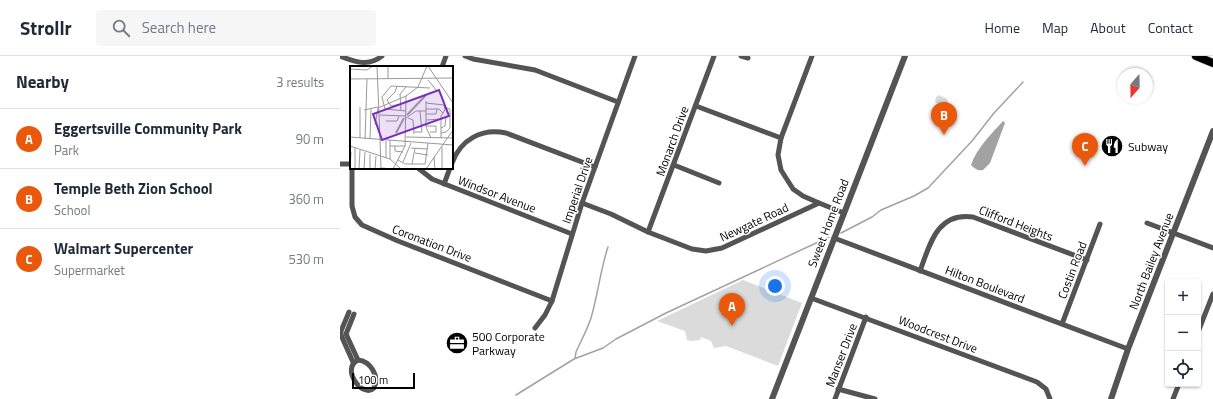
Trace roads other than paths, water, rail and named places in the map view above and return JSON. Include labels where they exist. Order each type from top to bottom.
[{"type":"main road","points":[[1196,56],[1213,64]]},
{"type":"street","points":[[340,56],[356,62],[365,63],[374,61],[382,56]]},
{"type":"street","points":[[442,66],[446,56]]},
{"type":"street","points":[[465,56],[473,59],[535,70],[618,102]]},
{"type":"street","name":"Imperial Drive","points":[[535,328],[545,315],[552,301],[582,203],[636,56]]},
{"type":"street","name":"Monarch Drive","points":[[648,232],[714,56]]},
{"type":"street","points":[[741,56],[748,58]]},
{"type":"street","points":[[812,56],[781,138],[778,155],[781,170],[790,185],[798,193],[844,213]]},
{"type":"street","name":"Sweet Home Road","points":[[772,399],[905,56]]},
{"type":"street","points":[[696,106],[781,138]]},
{"type":"street","points":[[453,161],[458,150],[468,140],[478,134],[493,131],[506,133],[595,167]]},
{"type":"street","name":"North Bailey Avenue","points":[[1111,399],[1128,349],[1213,131]]},
{"type":"street","points":[[674,165],[719,183]]},
{"type":"street","name":"Coronation Drive","points":[[352,169],[352,206],[355,217],[362,225],[398,241],[552,301]]},
{"type":"street","name":"Windsor Avenue","points":[[419,169],[432,179],[572,234]]},
{"type":"street","points":[[444,184],[450,169]]},
{"type":"street","name":"Newgate Road","points":[[582,203],[611,214],[648,232],[692,249],[706,251],[728,245],[819,202]]},
{"type":"street","name":"Clifford Heights","points":[[920,271],[936,231],[944,223],[962,216],[973,217],[1087,260]]},
{"type":"street","points":[[1147,223],[1213,248]]},
{"type":"street","name":"Costin Road","points":[[1062,324],[1100,224]]},
{"type":"street","name":"Hilton Boulevard","points":[[834,238],[1128,349]]},
{"type":"street","points":[[1201,324],[1213,294]]},
{"type":"street","name":"Woodcrest Drive","points":[[811,298],[866,317],[1037,382],[1046,390],[1050,399]]},
{"type":"street","points":[[351,313],[341,331],[341,335],[355,361]]},
{"type":"street","name":"Manser Drive","points":[[835,399],[866,317]]},
{"type":"street","points":[[362,360],[369,364],[376,381],[371,392],[366,394],[355,391],[347,373],[349,365],[355,361],[362,360]]},
{"type":"street","points":[[1173,399],[1178,387]]},
{"type":"street","points":[[838,389],[875,399]]},
{"type":"waterway","points":[[841,233],[872,217],[881,210],[914,196],[928,188],[972,141],[994,113],[1023,82]]},
{"type":"waterway","points":[[516,395],[574,359],[603,348],[616,339],[666,313],[829,237]]},
{"type":"waterway","points":[[575,358],[576,352],[591,318],[608,247]]},
{"type":"place","name":"Temple Beth Zion School","points":[[944,135]]},
{"type":"place","name":"Subway","points":[[1112,146]]},
{"type":"place","name":"Walmart Supercenter","points":[[1085,166]]},
{"type":"place","name":"Eggertsville Community Park","points":[[732,326]]},
{"type":"place","name":"500 Corporate Parkway","points":[[457,343]]}]
